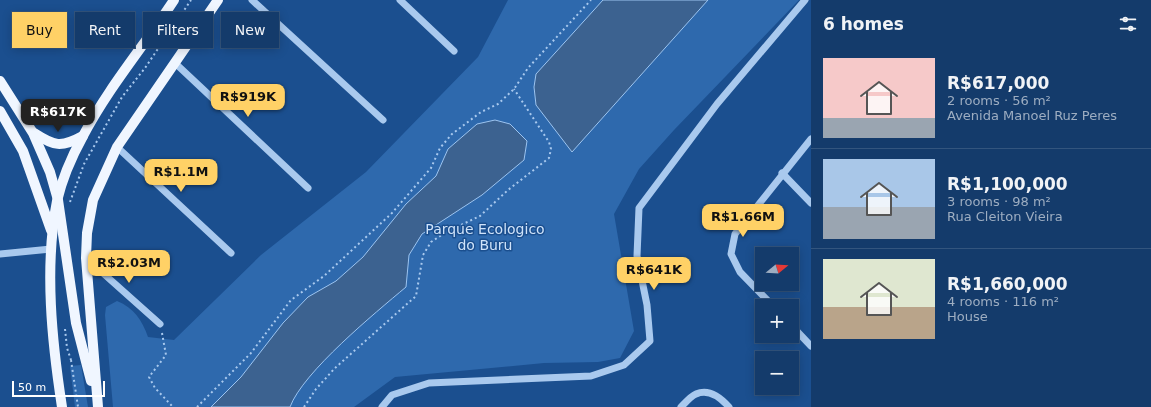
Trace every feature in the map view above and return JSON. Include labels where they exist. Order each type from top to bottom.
[{"type":"main road","points":[[62,407],[53,321],[51,249],[58,200],[64,181],[83,136],[110,92],[156,28],[174,0]]},
{"type":"main road","points":[[98,403],[86,258],[87,233],[93,200],[118,147],[218,0]]},
{"type":"main road","points":[[0,80],[33,133],[48,167],[58,200],[66,267],[76,323],[84,358],[98,403]]},
{"type":"main road","points":[[0,111],[23,152],[52,234]]},
{"type":"main road","points":[[33,133],[48,142],[55,144],[71,143],[83,136]]},
{"type":"street","points":[[252,0],[383,120]]},
{"type":"street","points":[[400,0],[454,51]]},
{"type":"street","points":[[382,407],[392,395],[429,383],[591,376],[624,365],[650,341],[647,305],[637,256],[640,208],[717,104],[805,0]]},
{"type":"street","points":[[175,63],[308,188]]},
{"type":"street","points":[[766,299],[740,272],[731,254],[735,234],[782,173],[811,139]]},
{"type":"street","points":[[118,147],[231,253]]},
{"type":"street","points":[[782,173],[811,203]]},
{"type":"street","points":[[0,254],[51,249]]},
{"type":"street","points":[[86,258],[160,324]]},
{"type":"street","points":[[799,333],[811,346]]},
{"type":"street","points":[[681,407],[696,394],[710,392],[721,399],[729,407]]},
{"type":"path","points":[[197,407],[251,353],[291,300],[324,276],[392,213],[431,168],[440,148],[452,134],[481,112],[498,104],[514,88],[528,68],[591,0]]},
{"type":"path","points":[[304,407],[335,368],[416,296],[420,281],[423,255],[432,242],[446,232],[480,216],[508,190],[549,158],[551,150],[549,142],[514,88]]},
{"type":"path","points":[[160,324],[166,355],[149,377],[155,388],[172,407]]},
{"type":"path","points":[[56,361],[71,360],[78,407]]},
{"type":"green space","name":"Parque Ecologico do Buru","points":[[508,0],[799,0],[674,130],[639,169],[614,214],[634,331],[620,358],[598,362],[544,363],[395,377],[354,407],[113,407],[105,315],[106,307],[117,301],[128,307],[137,315],[148,337],[174,340],[261,255],[366,172],[478,57]]},
{"type":"green space","points":[[81,365],[88,407],[75,407],[70,366]]},
{"type":"shaded area","points":[[603,0],[708,0],[572,152],[536,105],[534,87],[536,74]]},
{"type":"shaded area","points":[[495,120],[510,124],[527,141],[524,160],[482,195],[422,234],[409,255],[406,287],[359,327],[324,361],[297,393],[290,407],[211,407],[241,377],[283,323],[308,297],[336,281],[363,257],[406,204],[436,176],[448,149],[477,124]]}]
